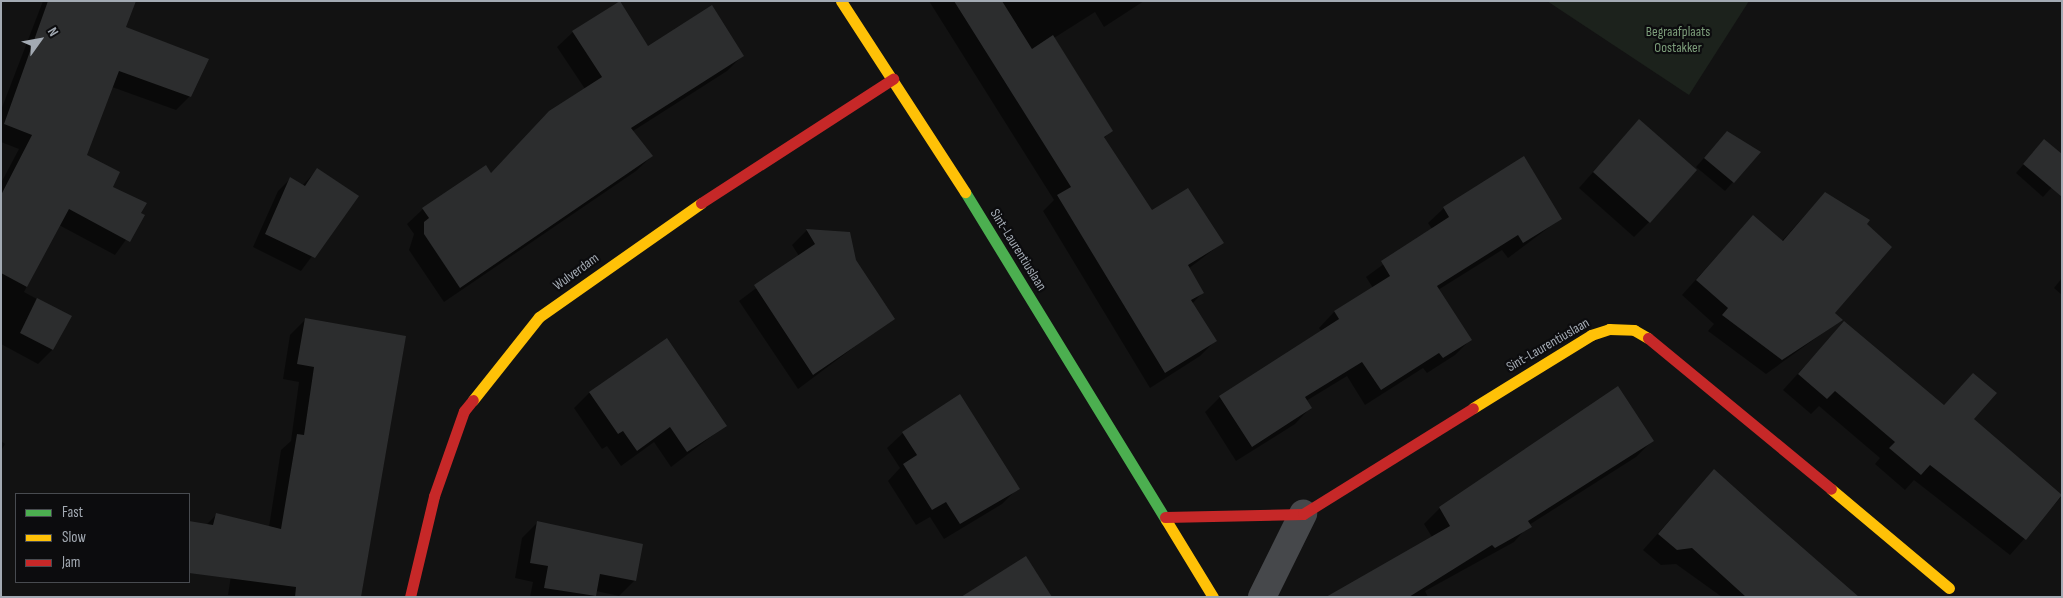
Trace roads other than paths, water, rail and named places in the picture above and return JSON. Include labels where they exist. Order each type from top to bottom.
[{"type":"street","name":"Sint-Laurentiuslaan","points":[[841,1],[892,79],[1213,597]]},
{"type":"street","name":"Wulverdam","points":[[410,597],[434,496],[464,411],[539,317],[667,225],[892,79]]},
{"type":"street","name":"Sint-Laurentiuslaan","points":[[1303,514],[1591,336],[1609,329],[1634,330],[1656,342],[1949,588]]},
{"type":"street","points":[[1165,517],[1303,514],[1262,597]]},
{"type":"park label","name":"Begraafplaats Oostakker","points":[[1678,40]]}]
